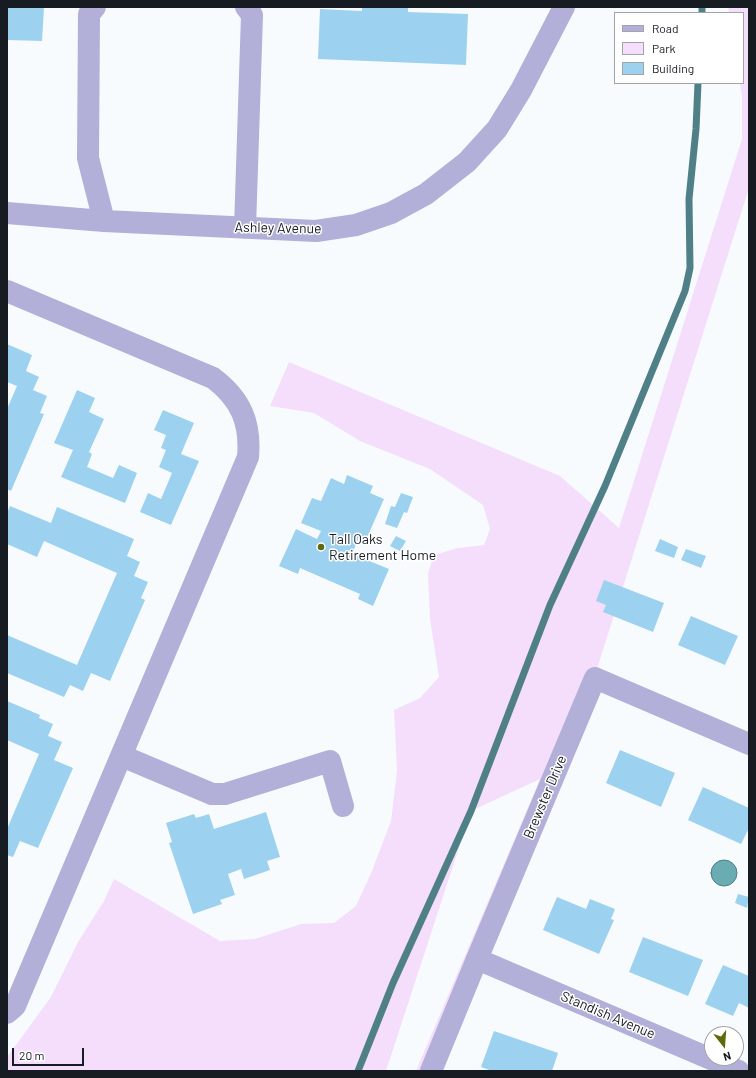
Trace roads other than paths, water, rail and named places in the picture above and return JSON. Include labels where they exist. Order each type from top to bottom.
[{"type":"street","points":[[95,7],[89,14],[88,158],[104,221]]},
{"type":"street","points":[[245,228],[252,15],[246,7]]},
{"type":"street","name":"Ashley Avenue","points":[[7,213],[104,221],[316,231],[356,225],[391,213],[426,194],[467,162],[496,129],[521,90],[564,7]]},
{"type":"street","points":[[7,291],[213,378],[227,390],[243,413],[249,444],[248,457],[122,756],[15,1006],[7,1013]]},
{"type":"street","name":"Brewster Drive","points":[[431,1071],[595,678],[749,744]]},
{"type":"street","points":[[122,756],[212,794],[225,794],[330,761],[343,806]]},
{"type":"street","name":"Standish Avenue","points":[[477,959],[739,1071]]},
{"type":"water","points":[[724,860],[733,864],[737,873],[733,882],[724,886],[715,882],[711,873],[715,864]]},
{"type":"waterway","points":[[702,7],[702,12]]},
{"type":"waterway","points":[[358,1071],[393,983],[471,811],[550,605],[605,486],[685,291],[690,268],[689,199],[696,129],[698,84]]},
{"type":"place","name":"Tall Oaks Retirement Home","points":[[321,547]]}]
